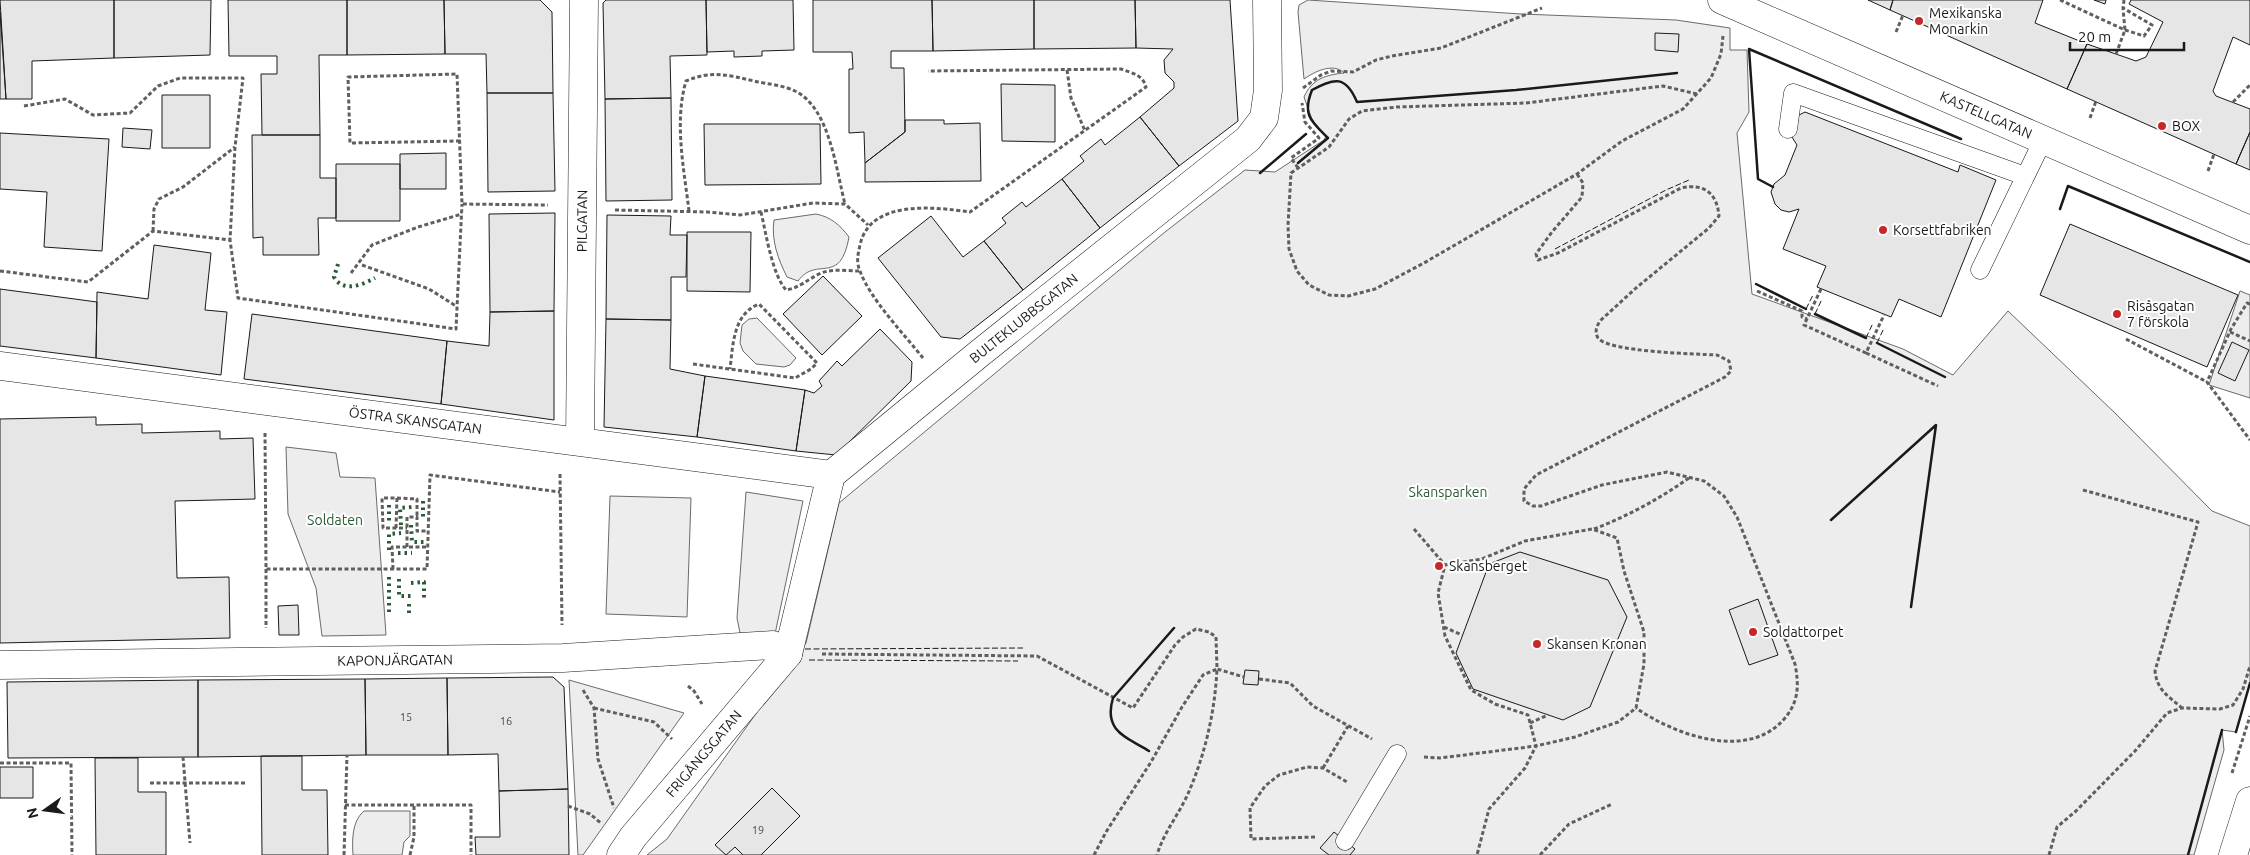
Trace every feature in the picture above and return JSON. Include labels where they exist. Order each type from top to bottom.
[{"type":"street","name":"PILGATAN","points":[[580,442],[584,0]]},
{"type":"street","name":"BULTEKLUBBSGATAN","points":[[831,475],[1248,139],[1264,118],[1268,90],[1267,0]]},
{"type":"street","name":"KASTELLGATAN","points":[[1722,0],[2250,230]]},
{"type":"street","name":"ÖSTRA SKANSGATAN","points":[[0,366],[831,475]]},
{"type":"street","points":[[788,654],[831,475]]},
{"type":"street","name":"KAPONJÄRGATAN","points":[[0,665],[562,658],[773,645],[788,654]]},
{"type":"street","name":"FRIGÅNGSGATAN","points":[[621,855],[633,837],[788,654]]},
{"type":"street","points":[[2233,855],[2250,801]]},
{"type":"lane","points":[[1788,130],[1793,93],[2025,176]]},
{"type":"lane","points":[[1980,270],[2043,140]]},
{"type":"lane","points":[[1346,841],[1397,754]]},
{"type":"path","points":[[2060,0],[2125,30],[2144,36],[2152,25],[2122,8]]},
{"type":"path","points":[[2116,54],[2125,30],[2122,8],[2124,0]]},
{"type":"path","points":[[1301,90],[1311,81],[1331,71],[1353,72],[1376,60],[1441,48],[1542,8]]},
{"type":"path","points":[[1896,32],[1903,15]]},
{"type":"path","points":[[1698,94],[1664,86],[1526,103],[1397,107],[1362,111],[1349,119],[1329,147],[1291,173],[1288,225],[1289,249],[1297,271],[1309,285],[1329,295],[1348,296],[1375,289],[1424,263],[1577,174],[1622,141],[1683,108],[1698,94],[1711,78],[1721,54],[1721,44]]},
{"type":"path","points":[[928,71],[1121,69],[1137,74],[1145,81],[1146,87],[970,212],[945,208],[919,208],[878,218],[868,225],[860,242],[857,259],[859,271],[867,287],[943,383]]},
{"type":"path","points":[[1067,70],[1070,98],[1085,131]]},
{"type":"path","points":[[24,106],[64,99],[94,115],[130,113],[158,86],[180,78],[243,78],[235,147],[230,240],[238,298],[456,329],[462,214],[460,141],[457,74],[348,78],[350,144],[460,141]]},
{"type":"path","points":[[689,211],[680,124],[682,96],[686,81],[701,75],[718,74],[795,91],[808,101],[822,119],[845,204],[868,225]]},
{"type":"path","points":[[2233,102],[2250,85]]},
{"type":"path","points":[[2090,118],[2096,101]]},
{"type":"path","points":[[1298,168],[1291,158],[1318,138]]},
{"type":"path","points":[[153,231],[154,209],[159,199],[183,187],[235,147]]},
{"type":"path","points":[[2208,171],[2214,154]]},
{"type":"path","points":[[1577,174],[1583,183],[1582,197],[1543,243],[1536,254],[1538,260],[1558,253],[1681,188],[1693,185],[1703,188],[1714,197],[1718,203],[1719,216],[1709,228],[1608,313],[1597,326],[1596,333],[1604,343],[1623,348],[1717,355],[1729,361],[1731,371],[1725,377],[1536,475],[1524,489],[1524,501],[1534,506],[1541,506],[1602,485],[1667,472],[1704,481],[1719,490],[1737,517],[1794,664],[1798,683],[1798,693],[1790,713],[1772,730],[1755,738],[1733,742],[1698,737],[1651,718],[1636,708]]},
{"type":"path","points":[[606,210],[689,211],[740,215],[813,203],[845,204]]},
{"type":"path","points":[[462,204],[549,205]]},
{"type":"path","points":[[761,212],[781,284],[786,290],[796,288],[819,274],[828,271],[859,271]]},
{"type":"path","points":[[351,273],[372,245],[418,227],[462,214]]},
{"type":"path","points":[[0,271],[88,282],[153,231],[230,240]]},
{"type":"path","points":[[362,266],[429,289],[456,306]]},
{"type":"path","points":[[1821,289],[1804,325],[1938,386]]},
{"type":"path","points":[[1757,291],[1802,311],[1802,317],[1807,319]]},
{"type":"path","points":[[2206,382],[2230,332],[2247,303],[2250,304]]},
{"type":"path","points":[[693,364],[795,378],[811,369],[817,363],[759,304],[750,307],[740,320],[735,335],[730,369]]},
{"type":"path","points":[[1866,353],[1884,315]]},
{"type":"path","points":[[2230,332],[2250,341]]},
{"type":"path","points":[[2126,339],[2206,382],[2250,440]]},
{"type":"path","points":[[265,424],[266,662]]},
{"type":"path","points":[[266,569],[427,569],[430,475],[560,492]]},
{"type":"path","points":[[1445,565],[1482,558],[1525,541],[1592,530],[1622,518],[1666,494],[1690,477]]},
{"type":"path","points":[[2083,490],[2198,522],[2155,671],[2156,682],[2161,691],[2182,708]]},
{"type":"path","points":[[407,528],[383,528],[382,498],[417,499],[417,531],[428,531]]},
{"type":"path","points":[[396,528],[397,498]]},
{"type":"path","points":[[407,547],[407,517],[417,517]]},
{"type":"path","points":[[1414,529],[1445,565]]},
{"type":"path","points":[[1259,678],[1290,683],[1313,706],[1397,754],[1440,758],[1536,746],[1575,738],[1618,722],[1636,708],[1644,664],[1644,632],[1624,571],[1617,538],[1592,530]]},
{"type":"path","points":[[393,568],[392,547],[428,547]]},
{"type":"path","points":[[1445,565],[1438,593],[1445,636],[1470,690],[1495,704],[1528,715],[1536,746],[1525,768],[1489,809],[1477,855]]},
{"type":"path","points":[[1444,627],[1462,635]]},
{"type":"path","points":[[815,654],[1037,656],[1133,708],[1183,637],[1196,629],[1209,632],[1216,637],[1217,669],[1212,714],[1205,747],[1190,790],[1161,841],[1158,855]]},
{"type":"path","points":[[2049,855],[2057,827],[2076,811],[2135,751],[2167,713],[2182,708],[2220,709],[2233,705],[2243,689],[2250,666]]},
{"type":"path","points":[[1094,855],[1106,832],[1151,762],[1182,706],[1203,675],[1217,669],[1244,677]]},
{"type":"path","points":[[594,708],[654,722],[674,740]]},
{"type":"path","points":[[1530,723],[1548,715]]},
{"type":"path","points":[[1315,837],[1251,839],[1250,808],[1265,786],[1279,775],[1307,767],[1323,768],[1348,726]]},
{"type":"path","points":[[344,855],[347,756]]},
{"type":"path","points":[[183,757],[187,784],[190,843]]},
{"type":"path","points":[[0,763],[71,763],[72,855]]},
{"type":"path","points":[[150,784],[245,783]]},
{"type":"path","points":[[1540,855],[1569,824],[1612,804]]},
{"type":"path","points":[[345,805],[471,805],[471,855]]},
{"type":"path","points":[[410,855],[414,837],[414,805]]},
{"type":"path","points":[[568,806],[590,814],[609,830]]},
{"type":"green space","name":"Skansparken","points":[[1308,0],[1521,14],[1676,20],[1730,28],[1730,50],[1747,50],[1749,112],[1737,133],[1752,294],[1903,349],[1953,375],[2008,311],[2116,414],[2212,511],[2250,526],[2250,683],[2236,732],[2222,730],[2224,750],[2194,855],[647,855],[667,839],[806,643],[839,503],[1165,232],[1245,170],[1275,172],[1324,140],[1326,136],[1313,122],[1304,97],[1311,86],[1320,79],[1344,73],[1335,68],[1329,68],[1318,71],[1304,79],[1298,12],[1299,5]]},
{"type":"green space","points":[[816,214],[835,222],[849,237],[845,252],[840,261],[834,266],[813,270],[805,274],[798,281],[787,277],[781,263],[774,242],[774,220]]},
{"type":"green space","points":[[2240,291],[2250,295],[2250,398],[2209,385]]},
{"type":"green space","points":[[757,318],[796,358],[790,365],[784,367],[756,364],[743,351],[740,343],[742,325],[749,319]]},
{"type":"green space","name":"Soldaten","points":[[286,447],[336,453],[340,477],[375,478],[386,635],[322,636],[316,588],[288,514]]},
{"type":"green space","points":[[746,492],[803,501],[775,634],[744,638],[740,633],[737,618]]},
{"type":"green space","points":[[610,496],[691,498],[687,617],[606,614]]},
{"type":"green space","points":[[569,680],[684,713],[583,855],[578,855]]},
{"type":"green space","points":[[364,811],[410,811],[410,836],[404,842],[402,855],[353,855],[355,825]]},
{"type":"building","points":[[0,0],[114,0],[114,58],[32,61],[32,99],[6,99]]},
{"type":"building","points":[[114,0],[211,0],[210,55],[114,58]]},
{"type":"building","points":[[228,0],[347,0],[347,55],[319,55],[320,135],[262,135],[261,74],[277,74],[277,56],[229,56]]},
{"type":"building","points":[[347,0],[444,0],[445,54],[347,55]]},
{"type":"building","points":[[444,0],[540,0],[552,12],[553,93],[487,93],[486,54],[445,54]]},
{"type":"building","points":[[606,0],[706,0],[707,55],[670,56],[671,98],[605,99],[603,3]]},
{"type":"building","points":[[706,0],[793,0],[794,50],[762,51],[762,56],[734,57],[734,51],[707,52]]},
{"type":"building","points":[[813,0],[932,0],[933,51],[891,51],[891,68],[904,68],[905,132],[865,163],[864,132],[849,133],[849,69],[853,69],[852,52],[813,52]]},
{"type":"building","points":[[932,0],[1034,0],[1034,49],[933,51]]},
{"type":"building","points":[[1034,0],[1135,0],[1136,48],[1034,49]]},
{"type":"building","points":[[1135,0],[1230,0],[1238,121],[1179,166],[1140,117],[1174,88],[1174,82],[1165,73],[1164,60],[1173,49],[1136,48]]},
{"type":"building","points":[[1868,0],[1893,0],[1890,10]]},
{"type":"building","points":[[1893,0],[2043,0],[2035,23],[2087,44],[2067,89],[1890,10]]},
{"type":"building","points":[[2094,0],[2106,0],[2105,4]]},
{"type":"building","points":[[2131,0],[2250,0],[2250,45],[2233,37],[2213,91],[2216,96],[2250,109],[2250,132],[2236,164],[2067,89],[2087,44],[2136,61],[2146,57],[2163,22],[2129,4]]},
{"type":"building","points":[[0,12],[6,99],[0,99]]},
{"type":"building","points":[[1655,33],[1679,34],[1678,52],[1655,50]]},
{"type":"building","points":[[1001,84],[1055,85],[1055,142],[1002,141]]},
{"type":"building","points":[[487,93],[553,93],[555,191],[488,192]]},
{"type":"building","points":[[162,95],[210,95],[210,148],[162,148]]},
{"type":"building","points":[[671,98],[672,200],[606,201],[605,99]]},
{"type":"building","name":"Korsettfabriken","points":[[1805,112],[1958,172],[1960,165],[1996,180],[1941,317],[1899,299],[1891,317],[1817,287],[1826,266],[1783,249],[1799,209],[1789,212],[1781,210],[1775,204],[1771,192],[1774,184],[1785,175],[1797,145],[1790,134],[1795,117]]},
{"type":"building","points":[[1140,117],[1179,166],[1100,228],[1062,179],[1084,161],[1080,156],[1101,139],[1105,145]]},
{"type":"building","points":[[905,120],[944,120],[944,124],[980,123],[981,181],[865,182],[865,163],[905,132]]},
{"type":"building","points":[[704,124],[820,124],[821,184],[705,185]]},
{"type":"building","points":[[123,128],[152,130],[150,149],[122,147]]},
{"type":"building","points":[[2250,132],[2250,170],[2236,164]]},
{"type":"building","points":[[0,133],[109,139],[102,251],[44,247],[47,192],[0,189]]},
{"type":"building","points":[[252,135],[320,135],[320,178],[336,178],[336,218],[318,218],[319,255],[263,255],[263,237],[253,238]]},
{"type":"building","points":[[446,153],[446,189],[400,189],[400,154]]},
{"type":"building","points":[[336,164],[400,164],[400,221],[336,221]]},
{"type":"building","points":[[1062,179],[1100,228],[1023,290],[984,241],[1006,223],[1002,218],[1022,202],[1026,207]]},
{"type":"building","points":[[555,213],[554,311],[490,312],[489,214]]},
{"type":"building","points":[[607,215],[671,216],[670,235],[687,235],[686,277],[671,277],[671,320],[606,319]]},
{"type":"building","points":[[931,216],[963,257],[984,241],[1023,290],[960,339],[941,337],[878,258]]},
{"type":"building","points":[[2070,224],[2238,295],[2207,367],[2040,295]]},
{"type":"building","points":[[687,232],[751,232],[750,292],[687,291]]},
{"type":"building","points":[[154,245],[211,253],[205,310],[227,312],[221,375],[96,358],[97,292],[148,299]]},
{"type":"building","points":[[823,276],[862,316],[822,355],[783,314]]},
{"type":"building","points":[[0,289],[97,302],[96,358],[0,346]]},
{"type":"building","points":[[554,311],[554,420],[441,404],[447,341],[489,346],[490,312]]},
{"type":"building","points":[[252,314],[447,341],[441,404],[244,379]]},
{"type":"building","points":[[606,319],[671,320],[670,369],[705,376],[697,437],[604,427]]},
{"type":"building","points":[[880,329],[912,362],[911,381],[836,455],[796,451],[805,390],[814,393],[822,386],[819,381],[837,361],[842,366]]},
{"type":"building","points":[[2232,342],[2249,350],[2235,381],[2218,373]]},
{"type":"building","points":[[705,376],[805,390],[796,451],[697,437]]},
{"type":"building","points":[[96,417],[96,425],[142,424],[142,433],[220,431],[220,439],[253,438],[255,499],[175,501],[177,578],[229,577],[230,638],[0,643],[0,419]]},
{"type":"building","name":"Skansen Kronan","points":[[1520,552],[1608,580],[1627,617],[1590,707],[1563,720],[1473,689],[1456,653],[1489,564]]},
{"type":"building","name":"Soldattorpet","points":[[1758,599],[1778,655],[1749,665],[1729,610]]},
{"type":"building","points":[[298,605],[299,635],[279,635],[278,606]]},
{"type":"building","points":[[1245,670],[1259,671],[1258,685],[1243,684]]},
{"type":"building","points":[[553,677],[564,687],[568,789],[499,791],[498,754],[448,755],[447,678]]},
{"type":"building","points":[[447,678],[448,755],[366,755],[365,679]]},
{"type":"building","points":[[365,679],[366,755],[198,757],[198,680]]},
{"type":"building","points":[[198,680],[198,757],[8,758],[7,682]]},
{"type":"building","points":[[261,756],[302,756],[302,790],[327,790],[328,855],[262,855]]},
{"type":"building","points":[[95,758],[138,758],[138,792],[166,792],[166,855],[96,855]]},
{"type":"building","points":[[0,767],[33,767],[33,798],[0,798]]},
{"type":"building","points":[[772,788],[800,816],[761,855],[743,855],[735,847],[726,855],[715,845]]},
{"type":"building","points":[[568,789],[569,855],[476,855],[475,837],[500,837],[499,791]]},
{"type":"building","points":[[1334,832],[1355,849],[1350,855],[1329,855],[1320,848]]},
{"type":"hedge","points":[[338,264],[334,277],[342,285],[359,285],[375,278]]},
{"type":"hedge","points":[[423,501],[423,520]]},
{"type":"hedge","points":[[389,505],[389,524]]},
{"type":"hedge","points":[[401,525],[400,508],[413,507]]},
{"type":"hedge","points":[[411,525],[412,542],[424,542]]},
{"type":"hedge","points":[[389,550],[389,534],[401,533]]},
{"type":"hedge","points":[[398,553],[412,553]]},
{"type":"hedge","points":[[389,577],[389,613]]},
{"type":"hedge","points":[[399,579],[399,596],[411,596]]},
{"type":"hedge","points":[[411,583],[424,582],[424,600]]},
{"type":"hedge","points":[[409,604],[409,615]]},
{"type":"fence","points":[[1555,249],[1666,190],[1689,180]]},
{"type":"fence","points":[[1806,309],[1813,295]]},
{"type":"fence","points":[[1815,314],[1822,299]]},
{"type":"fence","points":[[1866,338],[1873,323]]},
{"type":"fence","points":[[1877,343],[1884,328]]},
{"type":"fence","points":[[805,649],[1023,648]]},
{"type":"fence","points":[[809,660],[1018,661]]},
{"type":"wall","points":[[1773,187],[1758,179],[1749,49],[1961,139]]},
{"type":"wall","points":[[1298,163],[1328,138],[1313,122],[1308,112],[1308,106],[1312,90],[1333,81],[1339,81],[1349,87],[1357,102],[1516,90],[1677,73]]},
{"type":"wall","points":[[1260,173],[1306,134]]},
{"type":"wall","points":[[2060,209],[2068,186],[2250,262]]},
{"type":"wall","points":[[1756,284],[1806,309]]},
{"type":"wall","points":[[1815,314],[1866,338]]},
{"type":"wall","points":[[1877,343],[1945,377]]},
{"type":"wall","points":[[1831,520],[1936,425],[1911,607]]},
{"type":"wall","points":[[1149,751],[1125,737],[1114,726],[1111,718],[1113,698],[1174,628]]},
{"type":"wall","points":[[2236,732],[2250,683]]},
{"type":"wall","points":[[2188,855],[2222,730]]},
{"type":"place","name":"Mexikanska Monarkin","points":[[1919,21]]},
{"type":"place","name":"BOX","points":[[2162,126]]},
{"type":"place","name":"Korsettfabriken","points":[[1883,230]]},
{"type":"place","name":"Risåsgatan 7 förskola","points":[[2117,314]]},
{"type":"place","name":"Skansberget","points":[[1439,566]]},
{"type":"place","name":"Soldattorpet","points":[[1753,632]]},
{"type":"place","name":"Skansen Kronan","points":[[1537,644]]}]
